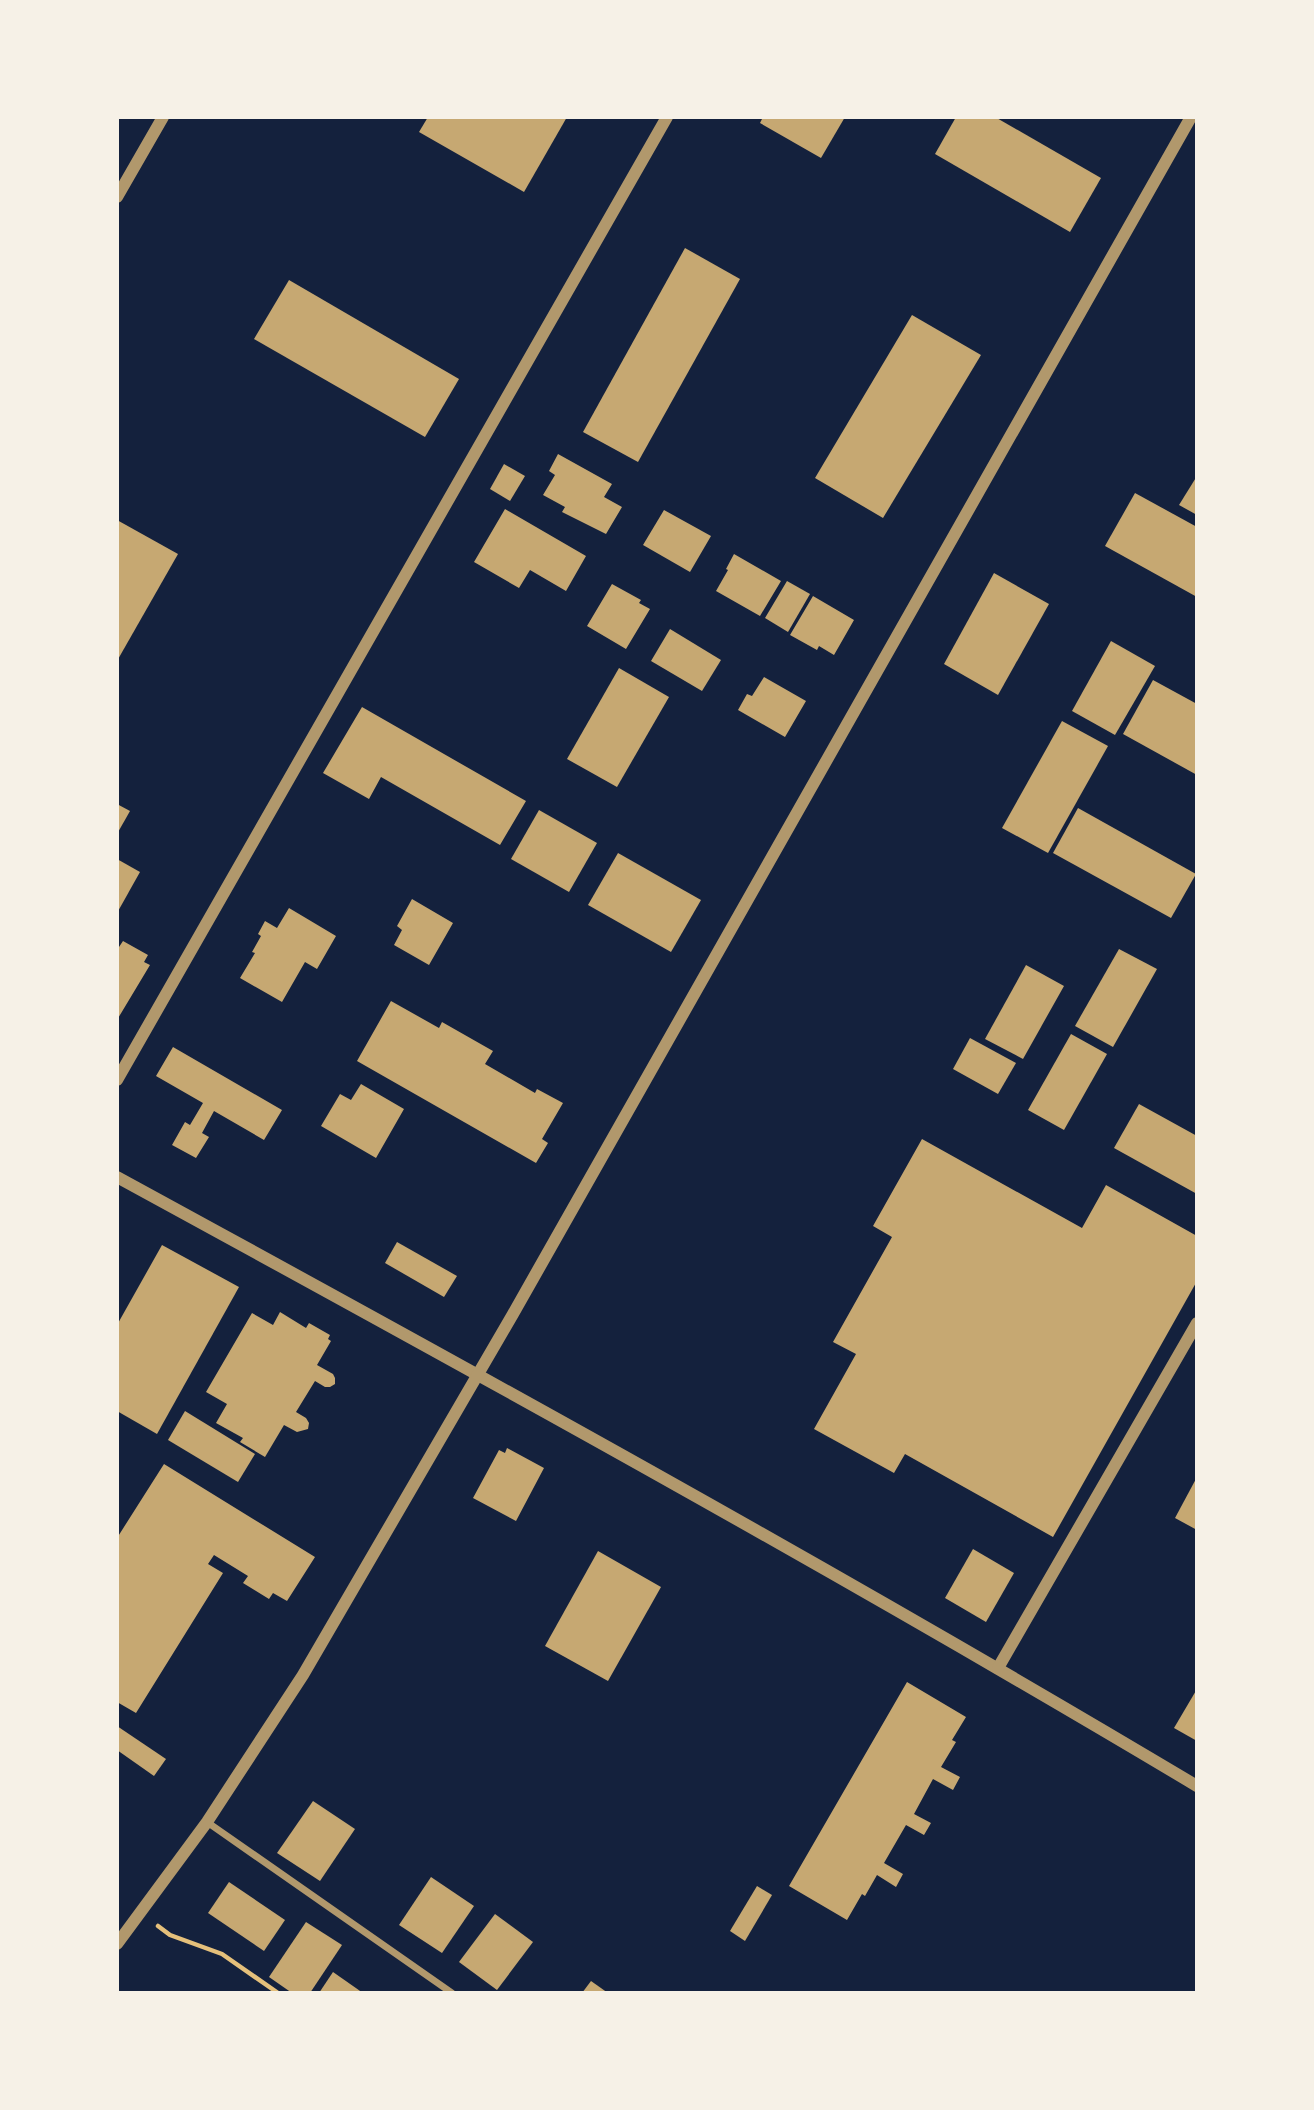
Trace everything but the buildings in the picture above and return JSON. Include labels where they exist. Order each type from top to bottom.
[{"type":"street","points":[[117,197],[163,117]]},
{"type":"street","points":[[117,1080],[667,117]]},
{"type":"street","points":[[117,1944],[207,1822],[303,1675],[478,1374],[1191,117]]},
{"type":"street","points":[[117,1177],[478,1374],[998,1668],[1197,1786]]},
{"type":"street","points":[[998,1668],[1197,1323]]},
{"type":"street","points":[[207,1822],[453,1993]]},
{"type":"path","points":[[141,1914],[170,1935],[222,1954],[278,1993]]}]
